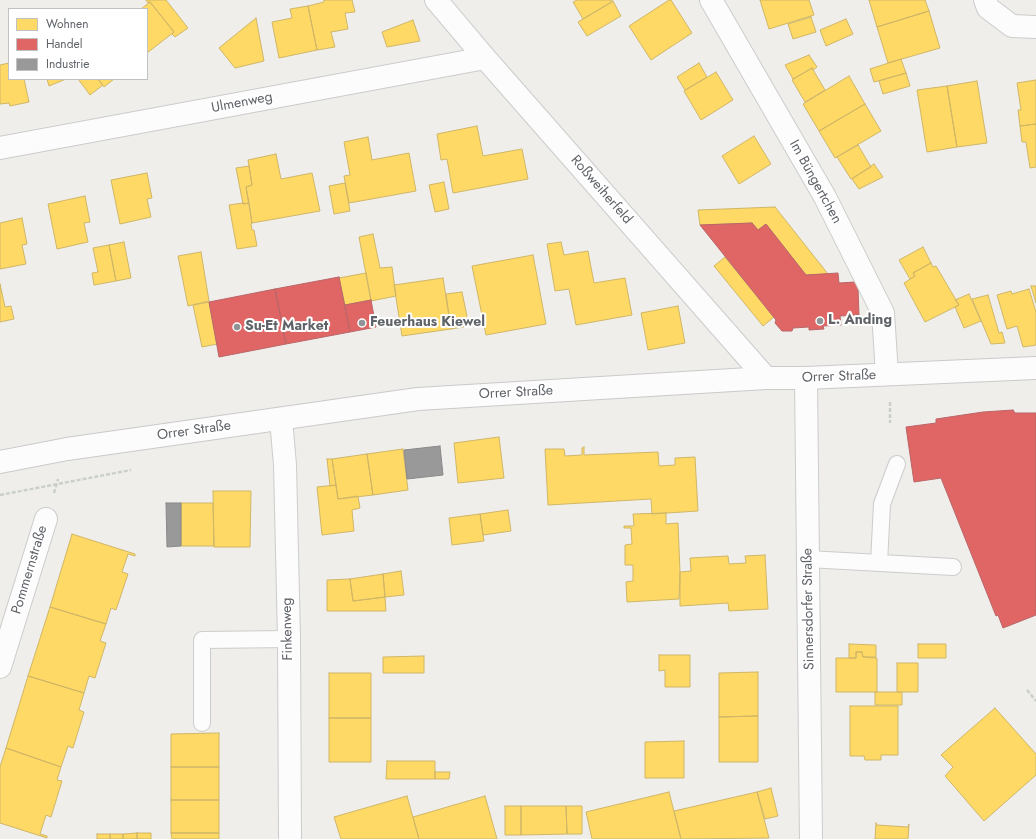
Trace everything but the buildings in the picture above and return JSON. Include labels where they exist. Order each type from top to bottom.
[{"type":"street","name":"Roßweiherfeld","points":[[436,0],[485,58],[766,378]]},
{"type":"street","name":"Im Büngertchen","points":[[710,0],[825,196],[883,313],[887,374]]},
{"type":"street","points":[[985,0],[988,8],[1012,26],[1036,26]]},
{"type":"street","name":"Ulmenweg","points":[[0,148],[485,58]]},
{"type":"street","name":"Orrer Straße","points":[[0,462],[67,449],[418,399],[766,378],[806,378],[1036,368]]},
{"type":"street","name":"Sinnersdorfer Straße","points":[[806,378],[811,839]]},
{"type":"street","name":"Finkenweg","points":[[281,418],[285,464],[289,639],[290,839]]},
{"type":"street","name":"Pommernstraße","points":[[0,666],[46,519]]},
{"type":"lane","points":[[879,563],[882,504],[897,464]]},
{"type":"lane","points":[[808,559],[953,567]]},
{"type":"lane","points":[[202,723],[202,640],[289,639]]},
{"type":"path","points":[[46,519],[67,449]]},
{"type":"path","points":[[1027,690],[1036,701]]},
{"type":"place","name":"L. Anding","points":[[820,321]]},
{"type":"place","name":"Feuerhaus Kiewel","points":[[362,323]]},
{"type":"place","name":"Su-Et Market","points":[[237,327]]}]
